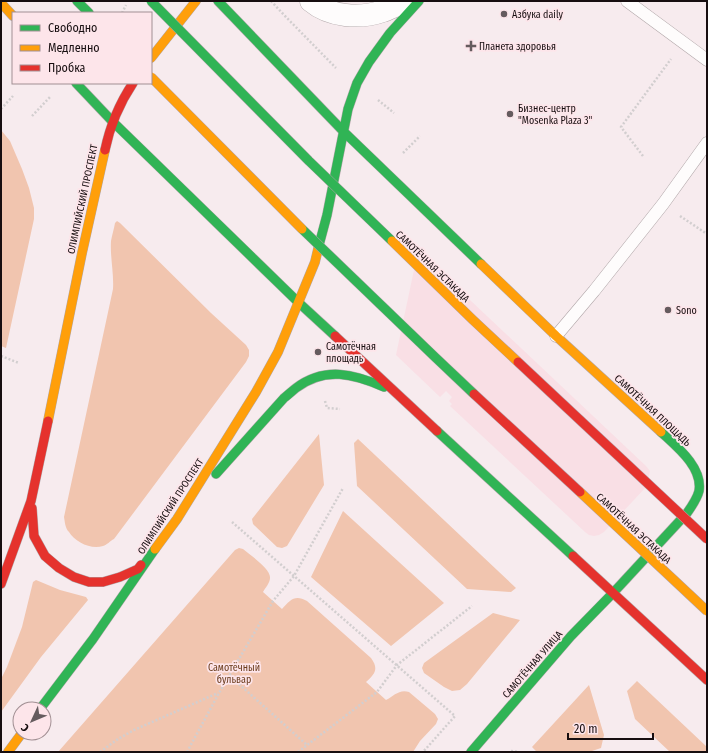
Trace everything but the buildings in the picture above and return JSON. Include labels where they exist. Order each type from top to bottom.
[{"type":"main road","points":[[77,1],[88,12]]},
{"type":"main road","name":"САМОТЁЧНАЯ ЭСТАКАДА","points":[[150,1],[308,161],[473,320],[707,539]]},
{"type":"main road","points":[[152,57],[196,1]]},
{"type":"main road","name":"САМОТЁЧНАЯ ПЛОЩАДЬ","points":[[218,1],[343,131],[556,336],[685,454],[695,469],[698,477],[699,493],[697,500],[687,514],[613,593]]},
{"type":"main road","points":[[298,302],[315,262],[327,215],[348,109],[356,83],[390,33],[420,1]]},
{"type":"main road","points":[[1,3],[12,15]]},
{"type":"main road","name":"САМОТЁЧНАЯ ЭСТАКАДА","points":[[152,78],[271,198],[436,358],[707,611]]},
{"type":"main road","points":[[77,84],[112,121],[298,302],[707,680]]},
{"type":"main road","points":[[112,121],[117,109],[132,84]]},
{"type":"main road","name":"ОЛИМПИЙСКИЙ ПРОСПЕКТ","points":[[1,584],[31,501],[82,254],[112,121]]},
{"type":"main road","name":"ОЛИМПИЙСКИЙ ПРОСПЕКТ","points":[[46,701],[93,639],[177,519],[268,371],[278,352],[298,302]]},
{"type":"main road","points":[[177,519],[284,398],[294,388],[302,383],[320,376],[342,374],[369,381],[395,392]]},
{"type":"main road","points":[[685,454],[707,475]]},
{"type":"main road","points":[[31,501],[34,536],[45,556],[59,568],[74,577],[89,582],[103,582],[120,577],[138,569],[155,549]]},
{"type":"main road","name":"САМОТЁЧНАЯ УЛИЦА","points":[[471,752],[571,636],[613,593]]},
{"type":"main road","points":[[8,752],[16,741]]},
{"type":"street","points":[[311,1],[326,10],[343,15],[362,16],[382,12],[406,1]]},
{"type":"lane","points":[[627,1],[707,60]]},
{"type":"lane","points":[[556,336],[663,204],[707,143]]},
{"type":"path","points":[[271,1],[337,69]]},
{"type":"path","points":[[643,156],[621,127],[684,42]]},
{"type":"path","points":[[1,109],[13,96]]},
{"type":"path","points":[[373,96],[394,113]]},
{"type":"path","points":[[32,116],[50,97]]},
{"type":"path","points":[[398,158],[420,136]]},
{"type":"path","points":[[663,204],[707,234]]},
{"type":"path","points":[[1,356],[19,363]]},
{"type":"path","points":[[187,752],[219,693],[273,601],[294,576],[343,488]]},
{"type":"path","points":[[232,522],[455,716],[423,752]]},
{"type":"path","points":[[298,752],[377,692],[397,665],[472,606]]},
{"type":"path","points":[[230,676],[307,745]]},
{"type":"path","points":[[100,752],[134,730],[219,693]]},
{"type":"path","points":[[510,751],[519,752]]},
{"type":"shaded area","points":[[418,251],[650,471],[647,486],[604,532],[594,536],[585,532],[450,406],[452,404],[449,401],[452,397],[446,391],[440,397],[396,355]]},
{"type":"green space","points":[[1,130],[10,141],[22,169],[34,208],[34,219],[6,348],[1,346]]},
{"type":"green space","points":[[117,221],[246,345],[249,350],[249,356],[114,539],[104,545],[93,547],[79,542],[72,536],[65,525],[64,517],[113,289],[111,241],[115,223]]},
{"type":"green space","points":[[319,434],[324,485],[287,546],[282,548],[277,547],[253,524],[252,519]]},
{"type":"green space","points":[[358,439],[516,588],[511,592],[467,589],[357,486],[354,443]]},
{"type":"green space","points":[[343,511],[444,603],[391,646],[311,577]]},
{"type":"green space","name":"Самотёчный бульвар","points":[[239,548],[243,549],[264,566],[269,574],[270,580],[263,592],[282,609],[296,598],[307,601],[371,658],[375,665],[375,671],[366,682],[386,700],[399,692],[409,692],[435,714],[438,719],[436,724],[420,741],[413,752],[58,752],[235,550]]},
{"type":"green space","points":[[36,580],[60,590],[86,597],[88,600],[41,657],[1,712],[1,679],[22,627],[33,582]]},
{"type":"green space","points":[[493,613],[520,620],[467,684],[460,690],[452,691],[424,673],[422,668],[424,663]]},
{"type":"green space","points":[[637,681],[707,747],[707,752],[670,752],[635,719],[627,691]]},
{"type":"green space","points":[[589,685],[604,735],[601,748],[589,752],[537,752],[532,747]]},
{"type":"traffic: fast","points":[[77,1],[88,12]]},
{"type":"traffic: fast","points":[[151,1],[309,161],[392,241]]},
{"type":"traffic: fast","points":[[218,1],[343,131],[481,264]]},
{"type":"traffic: fast","points":[[319,245],[327,215],[348,109],[357,83],[369,62],[390,33],[419,1]]},
{"type":"traffic: fast","points":[[77,84],[112,121],[298,302],[335,336]]},
{"type":"traffic: fast","points":[[302,229],[474,394]]},
{"type":"traffic: fast","points":[[216,474],[284,398],[307,381],[318,377],[340,374],[373,382],[384,387]]},
{"type":"traffic: fast","points":[[437,431],[573,556]]},
{"type":"traffic: fast","points":[[471,752],[571,636],[687,513],[697,497],[699,482],[693,465],[681,450],[661,432]]},
{"type":"traffic: fast","points":[[46,701],[93,639],[155,549]]},
{"type":"traffic: slow","points":[[152,57],[196,1]]},
{"type":"traffic: slow","points":[[1,3],[12,15]]},
{"type":"traffic: slow","points":[[152,78],[302,229]]},
{"type":"traffic: slow","points":[[48,421],[82,253],[105,150]]},
{"type":"traffic: slow","points":[[392,241],[518,362]]},
{"type":"traffic: slow","points":[[155,549],[177,519],[256,392],[278,352],[315,262],[319,245]]},
{"type":"traffic: slow","points":[[481,264],[556,336],[661,432]]},
{"type":"traffic: slow","points":[[580,492],[707,611]]},
{"type":"traffic: slow","points":[[8,752],[16,741]]},
{"type":"traffic: jam","points":[[105,150],[116,115],[123,99],[132,84]]},
{"type":"traffic: jam","points":[[335,336],[437,431]]},
{"type":"traffic: jam","points":[[518,362],[707,539]]},
{"type":"traffic: jam","points":[[474,394],[580,492]]},
{"type":"traffic: jam","points":[[1,584],[31,501],[48,421]]},
{"type":"traffic: jam","points":[[32,508],[34,536],[45,556],[59,568],[74,577],[89,582],[103,582],[120,577],[138,569],[141,565]]},
{"type":"traffic: jam","points":[[573,556],[707,680]]},
{"type":"place","name":"Азбука daily","points":[[504,14]]},
{"type":"place","name":"Планета здоровья","points":[[471,46]]},
{"type":"place","name":"Бизнес-центр \"Mosenka Plaza 3\"","points":[[510,114]]},
{"type":"place","name":"Sono","points":[[668,310]]},
{"type":"place","name":"Самотёчная площадь","points":[[318,352]]}]
